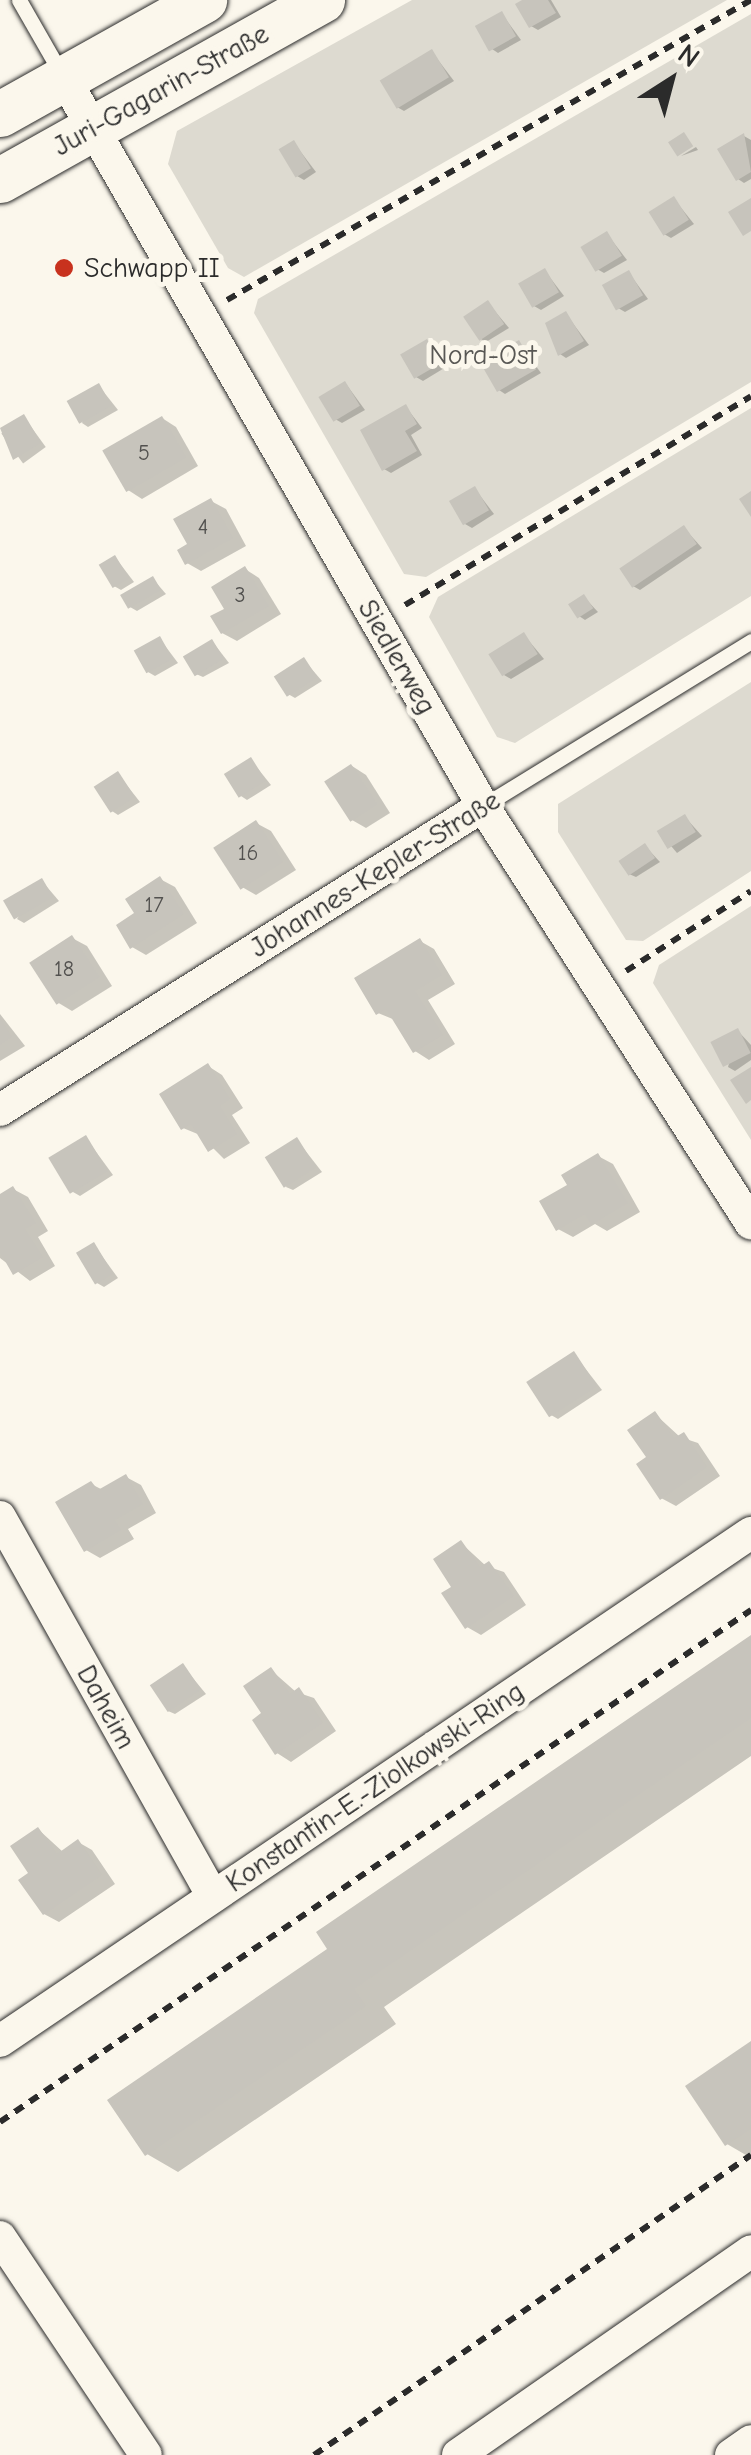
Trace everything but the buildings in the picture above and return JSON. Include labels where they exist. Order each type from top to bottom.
[{"type":"street","name":"Juri-Gagarin-Straße","points":[[0,114],[204,0]]},
{"type":"street","name":"Juri-Gagarin-Straße","points":[[0,180],[322,0]]},
{"type":"street","name":"Siedlerweg","points":[[64,78],[483,806],[751,1224]]},
{"type":"street","name":"Johannes-Kepler-Straße","points":[[0,1110],[483,806]]},
{"type":"street","name":"Daheim","points":[[0,1517],[213,1896]]},
{"type":"street","name":"Konstantin-E.-Ziolkowski-Ring","points":[[0,2041],[751,1533]]},
{"type":"street","points":[[0,2237],[146,2455]]},
{"type":"street","points":[[458,2455],[751,2251]]},
{"type":"street","points":[[732,2455],[751,2442]]},
{"type":"lane","points":[[19,0],[64,78]]},
{"type":"lane","name":"Johannes-Kepler-Straße","points":[[483,806],[751,641]]},
{"type":"path","points":[[200,316],[750,0]]},
{"type":"path","points":[[377,622],[751,396]]},
{"type":"path","points":[[600,988],[751,890]]},
{"type":"path","points":[[0,2122],[751,1610]]},
{"type":"path","points":[[314,2455],[751,2154]]},
{"type":"green space","points":[[412,0],[727,0],[244,277],[228,268],[168,164],[177,131]]},
{"type":"green space","name":"Nord-Ost","points":[[751,14],[751,382],[426,577],[404,574],[254,313],[258,299]]},
{"type":"green space","points":[[751,408],[751,596],[515,743],[497,737],[429,617],[438,597]]},
{"type":"green space","points":[[751,682],[751,871],[643,941],[626,940],[558,832],[558,804]]},
{"type":"green space","points":[[751,906],[751,1140],[653,983],[659,965]]},
{"type":"place","name":"Schwapp II","points":[[64,268]]}]
